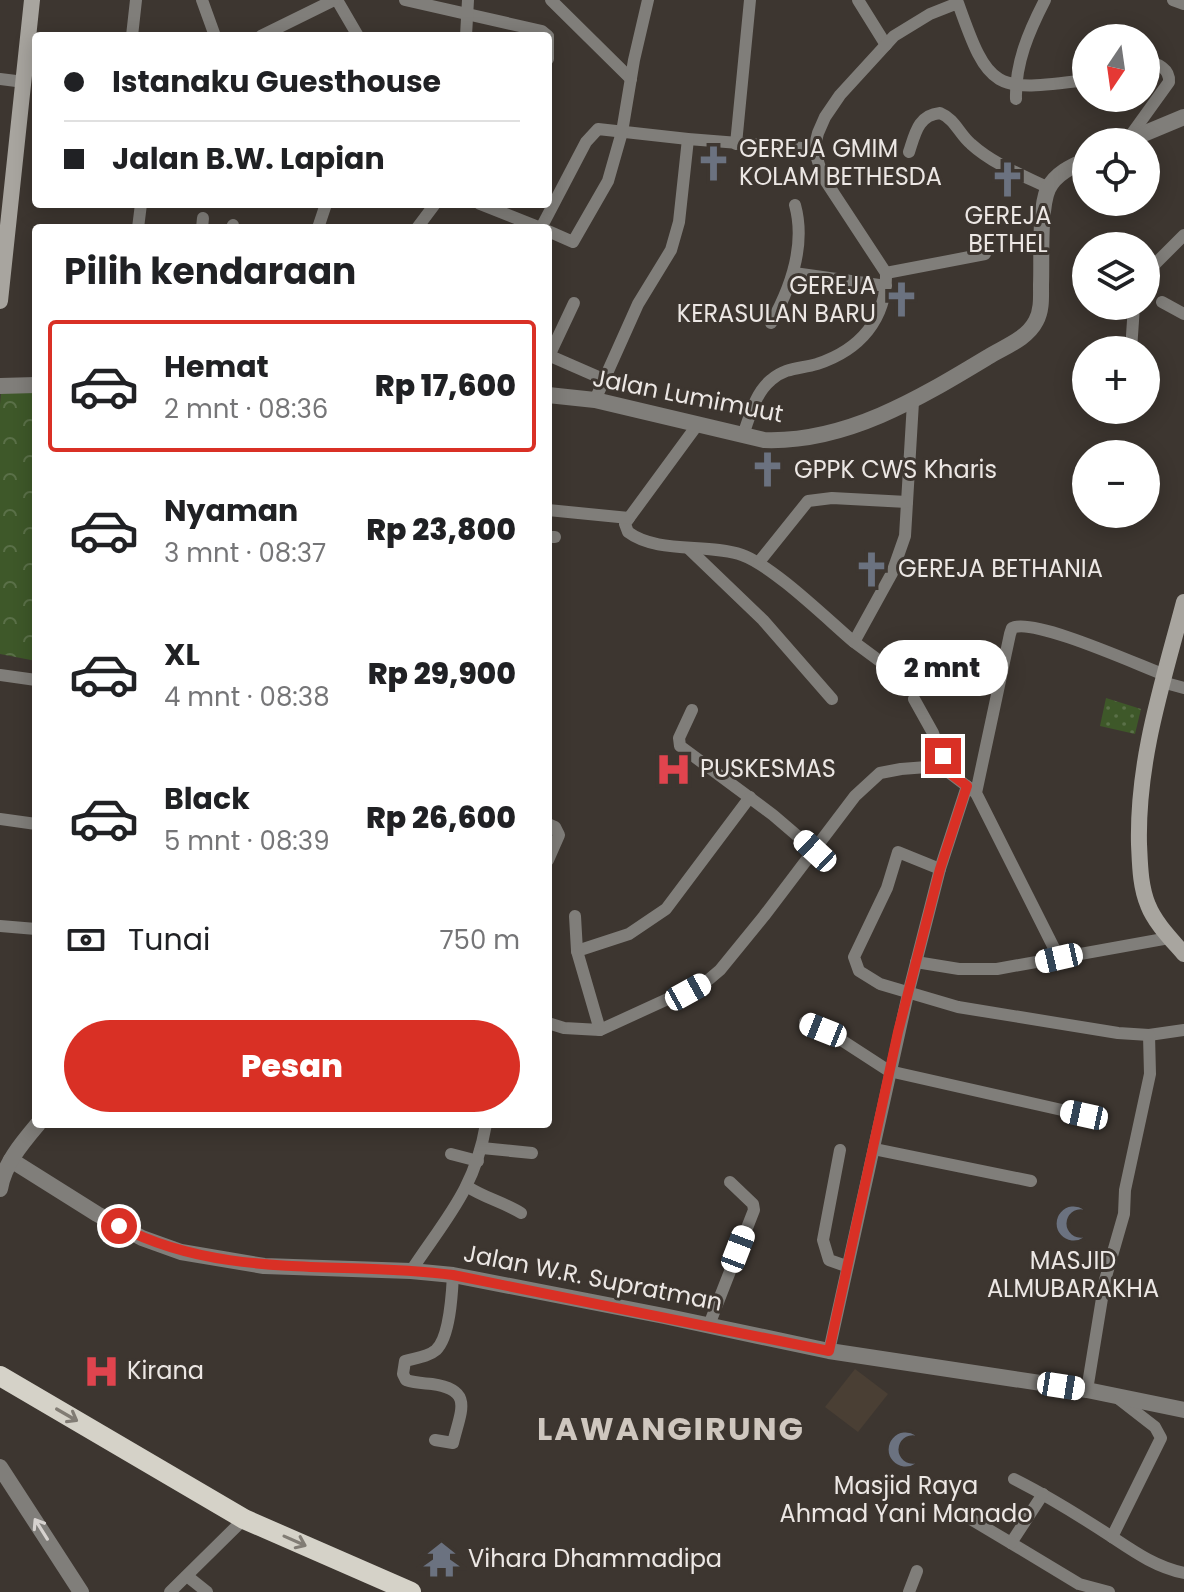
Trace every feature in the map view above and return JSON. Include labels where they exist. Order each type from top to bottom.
[{"type":"highway","points":[[6,1383],[244,1519],[411,1592]]},
{"type":"main road","points":[[0,301],[3,248],[32,0]]},
{"type":"main road","points":[[1184,602],[1154,711],[1143,768],[1139,837],[1143,890],[1149,907],[1169,938],[1184,954]]},
{"type":"street","points":[[132,32],[136,0]]},
{"type":"street","points":[[202,0],[214,32]]},
{"type":"street","points":[[269,32],[336,0],[356,32]]},
{"type":"street","points":[[405,0],[543,32]]},
{"type":"street","points":[[467,32],[468,0]]},
{"type":"street","points":[[551,0],[631,79]]},
{"type":"street","points":[[552,233],[573,242],[604,191],[622,132],[648,0]]},
{"type":"street","points":[[736,144],[750,0]]},
{"type":"street","points":[[858,0],[886,45]]},
{"type":"street","points":[[1016,92],[1020,58],[1045,0]]},
{"type":"street","points":[[1173,0],[1184,4]]},
{"type":"street","points":[[743,435],[759,394],[773,378],[790,368],[816,364],[856,345],[868,334],[881,307],[886,280],[823,177],[814,149],[825,117],[840,95],[886,45],[905,28],[958,2],[975,51],[995,78],[1016,92],[1072,82]]},
{"type":"street","points":[[1160,66],[1168,74],[1169,82],[1160,94]]},
{"type":"street","points":[[0,79],[24,82]]},
{"type":"street","points":[[909,152],[920,123],[926,116],[940,113],[951,119],[972,145],[1016,173],[1049,188],[1060,174],[1072,168]]},
{"type":"street","points":[[1158,128],[1184,117]]},
{"type":"street","points":[[552,208],[592,133],[598,129],[814,149]]},
{"type":"street","points":[[595,400],[638,304],[671,250],[679,222],[688,139]]},
{"type":"street","name":"Jalan Lumimuut","points":[[552,395],[595,400],[764,440],[802,439],[860,423],[913,402],[1014,342],[1035,323],[1041,301],[1043,231],[1049,188]]},
{"type":"street","points":[[771,323],[794,273],[798,221],[795,205]]},
{"type":"street","points":[[490,208],[531,224]]},
{"type":"street","points":[[1160,259],[1184,235]]},
{"type":"street","points":[[794,273],[886,280],[985,254]]},
{"type":"street","points":[[1162,302],[1184,314]]},
{"type":"street","points":[[552,347],[574,303]]},
{"type":"street","points":[[552,357],[603,379]]},
{"type":"street","points":[[0,386],[32,385]]},
{"type":"street","points":[[854,642],[897,562],[905,536],[913,402]]},
{"type":"street","points":[[698,424],[625,526],[632,535],[688,548],[722,550],[759,562],[881,662]]},
{"type":"street","points":[[759,562],[808,501],[832,498],[907,502]]},
{"type":"street","points":[[552,510],[629,518]]},
{"type":"street","points":[[688,548],[763,620],[832,699]]},
{"type":"street","points":[[829,1351],[898,1032],[940,869],[971,789],[1008,640],[1015,626],[1063,635],[1184,688]]},
{"type":"street","points":[[0,675],[32,679]]},
{"type":"street","points":[[914,699],[933,733],[947,771]]},
{"type":"street","points":[[692,710],[679,738],[680,746],[750,797],[815,851]]},
{"type":"street","points":[[552,1024],[600,1030],[688,992],[714,976],[815,851],[855,796],[880,773],[901,769],[927,767],[947,771],[971,789],[1059,958]]},
{"type":"street","points":[[577,951],[629,934],[666,909],[750,797]]},
{"type":"street","points":[[0,819],[32,823]]},
{"type":"street","points":[[552,826],[559,835],[552,851]]},
{"type":"street","points":[[940,869],[898,852],[887,888],[854,957],[859,971],[908,994],[958,1007],[1118,1033],[1149,1035],[1184,1030]]},
{"type":"street","points":[[575,916],[577,951],[600,1030]]},
{"type":"street","points":[[0,926],[32,929]]},
{"type":"street","points":[[916,962],[959,969],[997,969],[1169,938]]},
{"type":"street","points":[[805,1022],[832,1034],[889,1071],[1084,1115]]},
{"type":"street","points":[[1087,1390],[1105,1280],[1124,1214],[1125,1190],[1150,1074],[1149,1035]]},
{"type":"street","points":[[0,1182],[11,1160],[35,1128]]},
{"type":"street","points":[[411,1271],[468,1187],[480,1155],[485,1128]]},
{"type":"street","points":[[874,1149],[1031,1181]]},
{"type":"street","points":[[840,1150],[823,1240],[829,1260],[846,1266]]},
{"type":"street","points":[[451,1154],[532,1153]]},
{"type":"street","name":"Jalan W.R. Supratman","points":[[11,1160],[97,1214],[142,1238],[181,1252],[264,1266],[453,1275],[829,1351],[1087,1390],[1184,1410]]},
{"type":"street","points":[[709,1325],[754,1210],[753,1204],[730,1182]]},
{"type":"street","points":[[468,1187],[479,1194],[498,1199],[521,1213]]},
{"type":"street","points":[[435,1440],[453,1443],[461,1405],[460,1394],[446,1386],[406,1380],[404,1367],[405,1361],[439,1347],[448,1320],[453,1275]]},
{"type":"street","points":[[1112,1537],[1161,1438],[1155,1427],[1116,1396]]},
{"type":"street","points":[[0,1467],[81,1592]]},
{"type":"street","points":[[1014,1479],[1157,1565],[1184,1573]]},
{"type":"street","points":[[1011,1543],[1043,1494]]},
{"type":"street","points":[[969,1518],[1079,1584],[1109,1592]]},
{"type":"street","points":[[170,1592],[244,1519]]},
{"type":"street","points":[[909,1592],[917,1571]]},
{"type":"street","points":[[187,1576],[207,1592]]},
{"type":"shaded area","points":[[855,1369],[888,1394],[858,1432],[825,1407]]},
{"type":"green space","points":[[32,391],[32,660],[0,654],[1,392]]},
{"type":"green space","points":[[1106,698],[1141,709],[1135,734],[1100,726]]},
{"type":"place","name":"GEREJA GMIM KOLAM BETHESDA","points":[[713,163]]},
{"type":"place","name":"GEREJA BETHEL","points":[[1008,179]]},
{"type":"place","name":"GEREJA KERASULAN BARU","points":[[902,300]]},
{"type":"place","name":"GPPK CWS Kharis","points":[[768,470]]},
{"type":"place","name":"GEREJA BETHANIA","points":[[872,569]]},
{"type":"place","name":"PUSKESMAS","points":[[674,769]]},
{"type":"place","name":"MASJID ALMUBARAKHA","points":[[1073,1224]]},
{"type":"place","name":"Kirana","points":[[101,1371]]},
{"type":"place","name":"Masjid Raya Ahmad Yani Manado","points":[[906,1449]]},
{"type":"place","name":"Vihara Dhammadipa","points":[[442,1559]]},
{"type":"district","name":"LAWANGIRUNG","points":[[671,1429]]},
{"type":"route","points":[[119,1226],[181,1252],[222,1260],[306,1269],[453,1275],[829,1351],[898,1032],[940,869],[967,786],[947,771],[943,756]]}]
